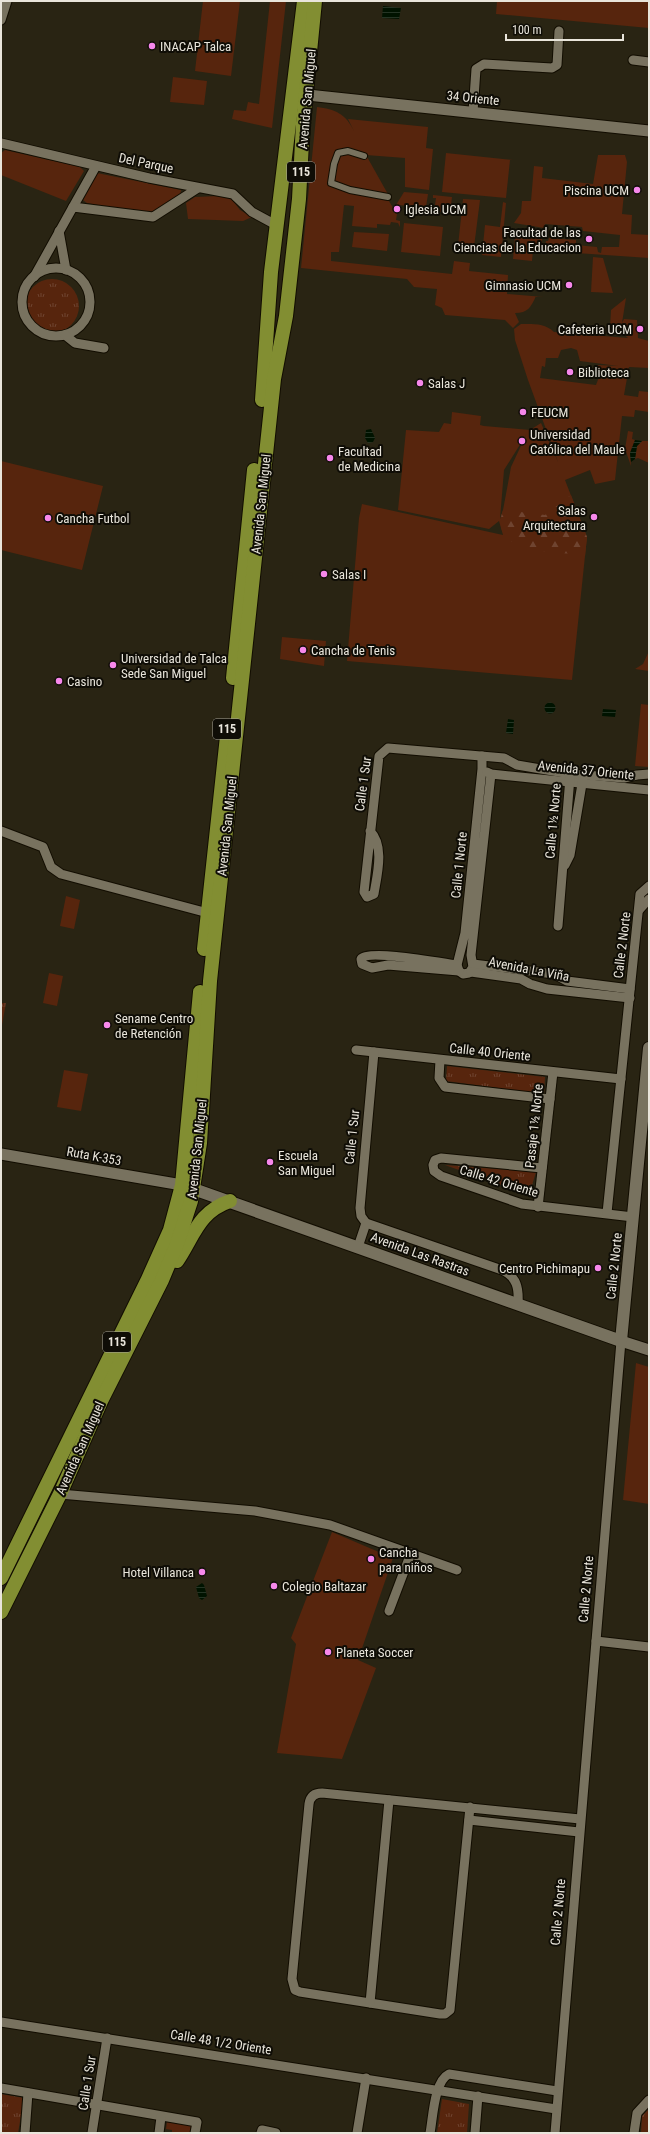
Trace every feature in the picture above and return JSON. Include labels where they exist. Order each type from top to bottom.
[{"type":"highway","name":"Avenida San Miguel","points":[[1,1612],[60,1494],[102,1399],[162,1280],[177,1244],[188,1187],[200,1143],[210,981],[274,379],[286,316],[295,233],[304,1]]},
{"type":"highway","name":"Avenida San Miguel","points":[[1,1578],[43,1496],[160,1254],[174,1217],[188,1187],[208,913],[264,384],[266,321],[276,225],[315,1]]},
{"type":"highway","points":[[276,225],[290,228],[295,233]]},
{"type":"highway","points":[[271,272],[282,277],[290,276]]},
{"type":"highway","points":[[162,1280],[182,1254],[204,1217],[218,1206],[230,1201]]},
{"type":"highway","points":[[43,1496],[60,1494]]},
{"type":"main road","name":"Calle 2 Norte","points":[[621,1340],[649,1048]]},
{"type":"main road","name":"Avenida Las Rastras","points":[[188,1187],[621,1340]]},
{"type":"street","points":[[1,20],[7,1]]},
{"type":"street","points":[[473,112],[476,70],[479,66],[484,64],[552,68],[557,65],[559,31]]},
{"type":"street","points":[[633,60],[649,62]]},
{"type":"street","name":"34 Oriente","points":[[300,94],[649,131]]},
{"type":"street","name":"Del Parque","points":[[1,143],[96,166],[233,194],[252,212],[276,225]]},
{"type":"street","points":[[364,156],[348,151],[338,153],[334,164],[331,183],[350,190],[388,197]]},
{"type":"street","points":[[34,277],[96,166]]},
{"type":"street","points":[[73,207],[153,217],[198,188]]},
{"type":"street","points":[[60,231],[66,270]]},
{"type":"street","points":[[55,269],[66,270],[77,276],[86,286],[90,303],[89,311],[80,326],[65,335],[52,336],[39,331],[26,318],[23,309],[23,296],[28,283],[34,277],[44,271],[55,269]]},
{"type":"street","points":[[65,335],[75,343],[104,348]]},
{"type":"street","name":"Avenida 37 Oriente","points":[[392,747],[504,758],[521,766],[570,778],[583,784],[649,790]]},
{"type":"street","name":"Calle 1 Sur","points":[[370,831],[376,837],[379,849],[374,894],[368,897],[364,892],[370,831],[379,756],[384,749],[392,747]]},
{"type":"street","points":[[482,756],[482,769]]},
{"type":"street","name":"Avenida 37 Oriente","points":[[521,766],[521,777]]},
{"type":"street","name":"Avenida 37 Oriente","points":[[482,769],[491,774],[521,777],[570,778],[584,774],[624,778],[649,774]]},
{"type":"street","name":"Calle 1 Norte","points":[[458,966],[464,933],[482,769]]},
{"type":"street","name":"Calle 1 Norte","points":[[472,966],[491,774]]},
{"type":"street","name":"Calle 1½ Norte","points":[[562,870],[570,855],[584,774]]},
{"type":"street","name":"Calle 1½ Norte","points":[[558,926],[570,778]]},
{"type":"street","points":[[1,831],[44,847],[51,867],[60,874],[208,913]]},
{"type":"street","points":[[638,910],[640,894],[649,886]]},
{"type":"street","name":"Calle 2 Norte","points":[[607,1213],[638,910],[649,899]]},
{"type":"street","points":[[458,966],[387,956],[366,955],[361,959],[362,964],[368,968],[388,964],[458,966],[466,958],[472,966],[466,974],[458,966]]},
{"type":"street","name":"Avenida La Viña","points":[[472,966],[549,973],[574,983],[630,993]]},
{"type":"street","name":"Avenida La Viña","points":[[472,966],[522,979],[530,984],[547,988],[630,993]]},
{"type":"street","name":"Calle 40 Oriente","points":[[356,1050],[621,1079]]},
{"type":"street","name":"Calle 1 Sur","points":[[366,1223],[360,1212],[360,1201],[374,1052]]},
{"type":"street","points":[[440,1060],[439,1078],[445,1087],[550,1099]]},
{"type":"street","name":"Pasaje 1½ Norte","points":[[538,1207],[553,1072]]},
{"type":"street","name":"Ruta K-353","points":[[1,1154],[188,1187]]},
{"type":"street","name":"Calle 42 Oriente","points":[[542,1168],[441,1158],[433,1162],[434,1171],[441,1176],[522,1204],[633,1217]]},
{"type":"street","points":[[358,1247],[366,1223],[507,1272],[517,1284],[518,1304]]},
{"type":"street","name":"Calle 2 Norte","points":[[555,2133],[557,2091],[621,1340]]},
{"type":"street","name":"Avenida Las Rastras","points":[[621,1340],[649,1350]]},
{"type":"street","points":[[60,1494],[255,1511],[330,1525],[457,1570]]},
{"type":"street","points":[[389,1611],[411,1553]]},
{"type":"street","points":[[596,1641],[649,1647]]},
{"type":"street","points":[[470,1807],[451,2008],[448,2012],[443,2014],[300,1992],[293,1987],[292,1979],[310,1798],[315,1794],[322,1793],[470,1807],[580,1819]]},
{"type":"street","points":[[370,2003],[389,1800]]},
{"type":"street","points":[[469,1820],[579,1832]]},
{"type":"street","name":"Calle 48 1/2 Oriente","points":[[1,2022],[366,2078],[556,2109]]},
{"type":"street","name":"Calle 1 Sur","points":[[92,2133],[107,2038]]},
{"type":"street","points":[[430,2133],[437,2090],[444,2076],[449,2074],[557,2091]]},
{"type":"street","points":[[357,2133],[366,2078]]},
{"type":"street","points":[[1,2088],[196,2122],[195,2133]]},
{"type":"street","points":[[25,2133],[28,2093]]},
{"type":"street","points":[[475,2133],[478,2096]]},
{"type":"street","points":[[634,2133],[637,2113],[649,2100]]},
{"type":"street","points":[[159,2133],[161,2117]]},
{"type":"street","points":[[261,2133],[262,2130],[276,2133]]},
{"type":"green space","points":[[203,1],[240,1],[231,76],[195,71]]},
{"type":"green space","points":[[270,1],[286,1],[272,128],[232,119],[234,110],[246,111],[248,102],[259,104]]},
{"type":"green space","points":[[497,1],[649,1],[649,28],[496,14]]},
{"type":"green space","points":[[173,77],[207,81],[204,105],[170,102]]},
{"type":"green space","points":[[317,107],[329,109],[339,113],[344,116],[351,125],[348,119],[428,127],[426,148],[433,149],[429,190],[405,187],[405,158],[366,155],[389,196],[387,198],[397,214],[396,220],[400,221],[400,227],[398,223],[391,222],[390,225],[377,224],[377,228],[352,226],[354,206],[344,205],[339,252],[331,252],[331,261],[452,274],[454,261],[470,263],[469,271],[508,275],[507,294],[536,296],[526,311],[515,313],[519,322],[513,328],[505,320],[445,315],[442,308],[435,305],[437,289],[414,287],[407,279],[301,268]]},
{"type":"green space","points":[[5,150],[80,167],[84,171],[66,201],[1,175],[1,153]]},
{"type":"green space","points":[[446,153],[513,160],[510,160],[506,198],[442,192]]},
{"type":"green space","points":[[598,155],[625,155],[627,162],[622,214],[632,215],[631,234],[649,235],[649,258],[533,250],[532,261],[513,259],[515,236],[542,239],[542,246],[545,246],[546,241],[548,241],[549,238],[576,240],[576,245],[597,247],[598,252],[601,253],[602,247],[619,247],[620,235],[583,231],[582,227],[545,224],[544,228],[514,223],[521,213],[522,201],[531,201],[534,166],[543,167],[542,178],[593,184]]},
{"type":"green space","points":[[97,173],[181,190],[180,196],[154,212],[146,214],[87,203],[83,200]]},
{"type":"green space","points":[[404,192],[428,194],[426,207],[396,205]]},
{"type":"green space","points":[[433,195],[452,197],[450,213],[434,211],[436,198],[433,198]]},
{"type":"green space","points":[[195,197],[230,197],[240,210],[252,217],[243,221],[188,219],[186,203]]},
{"type":"green space","points":[[463,199],[480,200],[474,247],[458,246]]},
{"type":"green space","points":[[503,202],[506,203],[501,257],[482,255],[485,225],[500,227]]},
{"type":"green space","points":[[404,223],[443,227],[440,256],[401,252]]},
{"type":"green space","points":[[354,232],[389,234],[387,251],[352,247]]},
{"type":"green space","points":[[593,257],[603,258],[613,293],[591,292]]},
{"type":"green space","points":[[47,279],[57,279],[67,283],[75,291],[79,301],[79,311],[75,321],[67,329],[57,333],[47,333],[37,329],[29,321],[25,311],[25,301],[29,291],[37,283]]},
{"type":"green space","points":[[626,298],[622,323],[624,319],[637,320],[638,338],[649,341],[649,368],[629,367],[624,395],[638,397],[639,391],[649,392],[649,412],[635,410],[634,417],[622,416],[615,480],[595,484],[590,470],[565,480],[587,537],[572,680],[347,661],[359,518],[362,504],[503,535],[499,521],[489,529],[398,510],[406,430],[439,432],[444,423],[451,424],[452,412],[481,416],[480,425],[484,426],[530,430],[541,423],[558,462],[528,380],[515,340],[514,329],[521,324],[534,324],[547,327],[554,332],[628,338],[621,332],[615,332],[610,328],[611,310]],"holes":[[[571,348],[577,350],[580,361],[618,366],[597,365],[599,377],[596,385],[540,378],[542,366],[545,367],[546,358],[558,358],[561,350]],[[526,435],[511,467],[500,519],[504,470]]]},
{"type":"green space","points":[[628,431],[633,432],[632,439],[635,440],[630,453],[631,466],[625,449]]},
{"type":"green space","points":[[642,441],[649,441],[649,463],[638,458],[635,459],[637,446]]},
{"type":"green space","name":"Cancha Futbol","points":[[1,461],[103,486],[82,570],[1,550]]},
{"type":"green space","points":[[571,495],[587,537],[585,556],[528,548],[515,544],[505,536],[501,525],[503,510],[545,515]]},
{"type":"green space","name":"Cancha de Tenis","points":[[282,637],[326,641],[324,666],[280,659]]},
{"type":"green space","points":[[649,651],[649,671],[635,669],[643,664]]},
{"type":"green space","points":[[641,704],[649,705],[649,767],[635,766]]},
{"type":"green space","points":[[66,896],[80,900],[74,929],[60,926]]},
{"type":"green space","points":[[49,973],[63,976],[57,1006],[43,1003]]},
{"type":"green space","points":[[1,1003],[6,1003],[1,1030]]},
{"type":"green space","points":[[447,1066],[545,1077],[544,1094],[446,1081]]},
{"type":"green space","points":[[64,1070],[88,1074],[81,1111],[57,1107]]},
{"type":"green space","points":[[445,1165],[536,1172],[529,1195]]},
{"type":"green space","points":[[636,1363],[649,1367],[649,1504],[623,1500]]},
{"type":"green space","name":"Planeta Soccer","points":[[332,1532],[393,1558],[358,1660],[376,1668],[342,1759],[277,1753],[296,1644],[291,1638]]},
{"type":"green space","points":[[1,2094],[24,2098],[18,2133],[1,2133]]},
{"type":"green space","points":[[442,2099],[469,2104],[467,2133],[437,2133]]},
{"type":"green space","points":[[649,2109],[649,2133],[641,2133],[642,2116]]},
{"type":"green space","points":[[167,2122],[191,2125],[190,2133],[172,2133],[172,2130],[166,2129]]},
{"type":"shaded area","points":[[383,6],[401,8],[399,19],[382,18]]},
{"type":"shaded area","points":[[371,429],[375,438],[373,442],[368,443],[365,438],[366,430]]},
{"type":"shaded area","points":[[635,440],[642,441],[637,446],[635,459],[631,462],[630,453]]},
{"type":"shaded area","points":[[548,703],[552,703],[554,704],[554,712],[548,713],[545,710],[545,706]]},
{"type":"shaded area","points":[[603,709],[616,710],[615,717],[602,716]]},
{"type":"shaded area","points":[[508,719],[514,720],[513,734],[506,733]]},
{"type":"shaded area","points":[[202,1583],[207,1596],[202,1600],[199,1598],[196,1587]]},
{"type":"place","name":"INACAP Talca","points":[[152,46]]},
{"type":"place","name":"Piscina UCM","points":[[637,190]]},
{"type":"place","name":"Iglesia UCM","points":[[397,209]]},
{"type":"place","name":"Facultad de las Ciencias de la Educacion","points":[[589,239]]},
{"type":"place","name":"Gimnasio UCM","points":[[569,285]]},
{"type":"place","name":"Cafeteria UCM","points":[[640,329]]},
{"type":"place","name":"Biblioteca","points":[[570,372]]},
{"type":"place","name":"Salas J","points":[[420,383]]},
{"type":"place","name":"FEUCM","points":[[523,412]]},
{"type":"place","name":"Universidad Católica del Maule","points":[[522,441]]},
{"type":"place","name":"Facultad de Medicina","points":[[330,458]]},
{"type":"place","name":"Salas Arquitectura","points":[[594,517]]},
{"type":"place","name":"Cancha Futbol","points":[[48,518]]},
{"type":"place","name":"Salas I","points":[[324,574]]},
{"type":"place","name":"Cancha de Tenis","points":[[303,650]]},
{"type":"place","name":"Universidad de Talca Sede San Miguel","points":[[113,665]]},
{"type":"place","name":"Casino","points":[[59,681]]},
{"type":"place","name":"Sename Centro de Retención","points":[[107,1025]]},
{"type":"place","name":"Escuela San Miguel","points":[[270,1162]]},
{"type":"place","name":"Centro Pichimapu","points":[[598,1268]]},
{"type":"place","name":"Cancha para niños","points":[[371,1559]]},
{"type":"place","name":"Hotel Villanca","points":[[202,1572]]},
{"type":"place","name":"Colegio Baltazar","points":[[274,1586]]},
{"type":"place","name":"Planeta Soccer","points":[[328,1652]]}]
